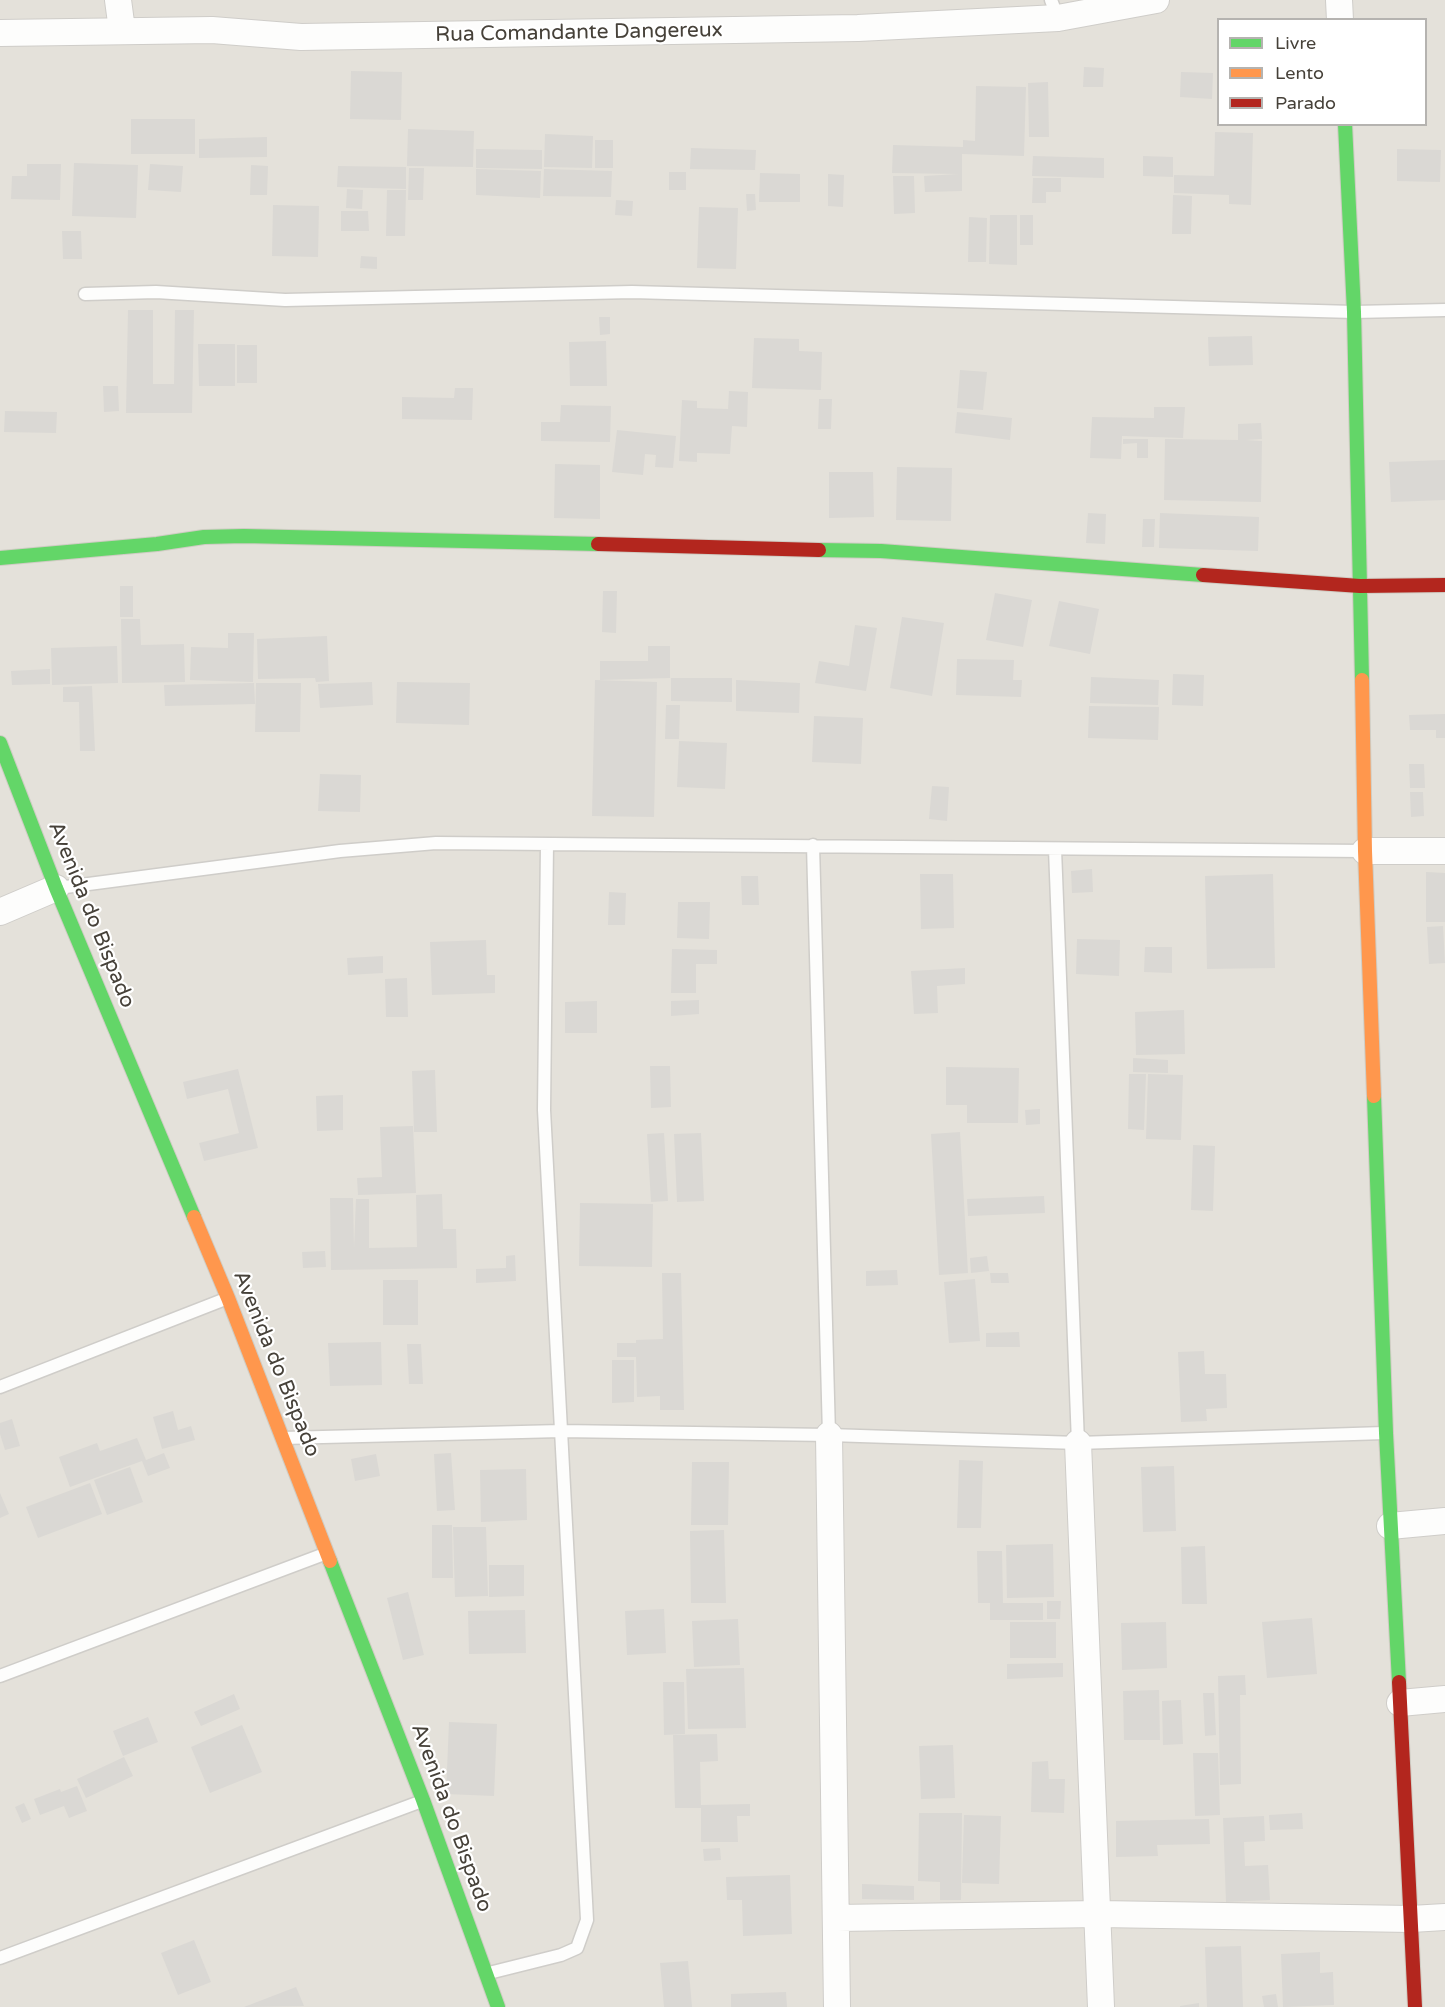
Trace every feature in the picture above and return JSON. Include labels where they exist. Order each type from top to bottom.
[{"type":"street","points":[[118,0],[122,30]]},
{"type":"street","name":"Rua Comandante Dangereux","points":[[0,33],[212,30],[325,37],[858,28],[1156,0]]},
{"type":"street","points":[[1339,0],[1340,18]]},
{"type":"street","points":[[1345,126],[1354,312],[1365,851],[1386,1433],[1415,2007]]},
{"type":"street","points":[[0,558],[157,544],[204,537],[256,536],[881,551],[1360,586],[1445,585]]},
{"type":"street","name":"Avenida do Bispado","points":[[0,743],[56,888],[228,1298],[423,1800],[498,2007]]},
{"type":"street","points":[[1365,851],[1445,851]]},
{"type":"street","points":[[0,912],[56,888]]},
{"type":"street","points":[[829,1435],[837,2007]]},
{"type":"street","points":[[1078,1443],[1101,2007]]},
{"type":"street","points":[[1390,1526],[1445,1521]]},
{"type":"street","points":[[1400,1702],[1445,1699]]},
{"type":"street","points":[[837,1918],[1099,1914],[1411,1919],[1445,1917]]},
{"type":"lane","points":[[84,294],[156,292],[285,300],[632,292],[1354,312],[1445,310]]},
{"type":"lane","points":[[56,888],[340,851],[425,844],[813,845],[1365,851]]},
{"type":"lane","points":[[486,1974],[561,1955],[576,1948],[587,1920],[544,1110],[547,844]]},
{"type":"lane","points":[[813,845],[829,1435]]},
{"type":"lane","points":[[1055,849],[1078,1443]]},
{"type":"lane","points":[[0,1387],[228,1298]]},
{"type":"lane","points":[[283,1438],[561,1431],[829,1435],[1078,1443],[1386,1433]]},
{"type":"lane","points":[[0,1676],[327,1553]]},
{"type":"lane","points":[[0,1958],[423,1800]]},
{"type":"shaded area","points":[[0,0],[1445,0],[1445,2007],[0,2007]]},
{"type":"building","points":[[1084,67],[1104,68],[1103,87],[1083,87]]},
{"type":"building","points":[[351,71],[402,72],[401,120],[350,119]]},
{"type":"building","points":[[1181,72],[1213,73],[1212,99],[1180,97]]},
{"type":"building","points":[[1048,82],[1049,137],[1029,137],[1028,83]]},
{"type":"building","points":[[976,86],[1026,87],[1024,156],[962,154],[962,191],[925,192],[924,176],[958,174],[892,173],[893,145],[963,147],[963,140],[975,141]]},
{"type":"building","points":[[131,119],[195,119],[195,154],[131,154]]},
{"type":"building","points":[[408,129],[474,131],[473,167],[407,166]]},
{"type":"building","points":[[1215,132],[1253,133],[1251,205],[1229,204],[1229,195],[1174,193],[1174,175],[1214,176]]},
{"type":"building","points":[[545,134],[593,136],[592,168],[544,167]]},
{"type":"building","points":[[267,137],[267,157],[199,158],[199,139]]},
{"type":"building","points":[[595,140],[613,140],[613,168],[595,168]]},
{"type":"building","points":[[691,148],[756,150],[755,170],[690,169]]},
{"type":"building","points":[[476,149],[542,150],[542,169],[476,168]]},
{"type":"building","points":[[1397,149],[1441,150],[1440,182],[1397,181]]},
{"type":"building","points":[[1033,156],[1104,158],[1104,178],[1032,176]]},
{"type":"building","points":[[1143,156],[1173,157],[1173,177],[1143,176]]},
{"type":"building","points":[[74,163],[138,165],[136,218],[72,216]]},
{"type":"building","points":[[27,164],[61,164],[60,200],[11,199],[12,176],[27,176]]},
{"type":"building","points":[[150,164],[183,166],[181,192],[148,190]]},
{"type":"building","points":[[251,165],[268,166],[267,195],[250,195]]},
{"type":"building","points":[[338,166],[406,167],[406,189],[337,187]]},
{"type":"building","points":[[409,168],[424,168],[423,200],[408,200]]},
{"type":"building","points":[[476,169],[541,171],[540,198],[476,195]]},
{"type":"building","points":[[544,169],[612,171],[611,197],[543,196]]},
{"type":"building","points":[[669,172],[686,172],[686,190],[669,190]]},
{"type":"building","points":[[760,173],[800,174],[800,202],[759,202]]},
{"type":"building","points":[[828,174],[844,175],[843,207],[828,206]]},
{"type":"building","points":[[893,176],[914,176],[915,213],[894,214]]},
{"type":"building","points":[[1033,178],[1061,178],[1061,192],[1046,192],[1046,203],[1032,203]]},
{"type":"building","points":[[347,189],[363,190],[362,209],[346,208]]},
{"type":"building","points":[[387,190],[406,190],[405,236],[386,236]]},
{"type":"building","points":[[746,194],[755,194],[756,210],[747,211]]},
{"type":"building","points":[[1173,195],[1192,196],[1191,234],[1172,234]]},
{"type":"building","points":[[616,200],[633,201],[632,216],[615,215]]},
{"type":"building","points":[[273,205],[319,206],[318,257],[272,256]]},
{"type":"building","points":[[699,207],[738,208],[736,269],[697,268]]},
{"type":"building","points":[[341,211],[368,211],[369,231],[341,231]]},
{"type":"building","points":[[990,215],[1017,215],[1017,265],[989,264]]},
{"type":"building","points":[[1020,215],[1033,215],[1033,245],[1020,245]]},
{"type":"building","points":[[969,217],[987,218],[986,262],[968,262]]},
{"type":"building","points":[[62,231],[81,231],[82,259],[63,259]]},
{"type":"building","points":[[361,256],[377,257],[377,269],[360,268]]},
{"type":"building","points":[[128,310],[153,310],[153,384],[174,384],[175,310],[194,310],[192,413],[126,413]]},
{"type":"building","points":[[599,317],[610,317],[610,334],[600,335]]},
{"type":"building","points":[[1252,336],[1253,365],[1209,366],[1208,337]]},
{"type":"building","points":[[754,338],[799,339],[799,351],[822,352],[821,390],[752,388]]},
{"type":"building","points":[[606,341],[607,386],[570,386],[569,342]]},
{"type":"building","points":[[198,344],[235,344],[235,386],[199,386]]},
{"type":"building","points":[[237,345],[257,345],[257,383],[237,383]]},
{"type":"building","points":[[960,370],[987,372],[983,410],[957,408]]},
{"type":"building","points":[[103,386],[118,386],[119,411],[104,412]]},
{"type":"building","points":[[455,388],[473,388],[472,420],[402,419],[402,397],[454,398]]},
{"type":"building","points":[[729,391],[748,392],[747,427],[732,426],[730,454],[697,453],[697,462],[679,461],[682,400],[697,401],[697,408],[728,409]]},
{"type":"building","points":[[819,399],[832,399],[831,429],[818,429]]},
{"type":"building","points":[[561,405],[611,406],[610,442],[541,441],[541,422],[560,422]]},
{"type":"building","points":[[1154,407],[1185,407],[1183,438],[1122,436],[1121,459],[1090,458],[1092,417],[1154,418]]},
{"type":"building","points":[[5,411],[57,412],[56,433],[4,432]]},
{"type":"building","points":[[957,412],[1012,418],[1010,440],[955,433]]},
{"type":"building","points":[[1261,423],[1262,439],[1246,440],[1262,441],[1261,502],[1164,500],[1165,439],[1238,440],[1238,424]]},
{"type":"building","points":[[617,430],[676,436],[673,468],[655,467],[656,455],[645,454],[643,475],[612,472]]},
{"type":"building","points":[[1123,439],[1148,439],[1148,458],[1137,458],[1137,443],[1123,444]]},
{"type":"building","points":[[1445,460],[1445,500],[1391,502],[1389,462]]},
{"type":"building","points":[[555,464],[600,465],[600,519],[554,518]]},
{"type":"building","points":[[897,467],[952,468],[951,521],[896,520]]},
{"type":"building","points":[[829,472],[873,472],[874,517],[829,518]]},
{"type":"building","points":[[1088,513],[1106,514],[1105,544],[1086,543]]},
{"type":"building","points":[[1160,513],[1259,517],[1258,551],[1159,548]]},
{"type":"building","points":[[1143,519],[1155,519],[1154,547],[1142,547]]},
{"type":"building","points":[[120,586],[133,586],[133,617],[120,617]]},
{"type":"building","points":[[603,591],[617,591],[616,633],[602,632]]},
{"type":"building","points":[[995,593],[1032,600],[1023,647],[986,640]]},
{"type":"building","points":[[1059,601],[1099,609],[1090,654],[1049,646]]},
{"type":"building","points":[[902,617],[944,623],[932,696],[890,688]]},
{"type":"building","points":[[121,619],[140,619],[141,645],[184,644],[185,682],[122,683]]},
{"type":"building","points":[[855,625],[877,628],[866,691],[815,683],[819,661],[849,666]]},
{"type":"building","points":[[228,633],[254,633],[253,682],[190,680],[191,647],[228,648]]},
{"type":"building","points":[[327,636],[329,681],[316,682],[315,678],[258,679],[257,639]]},
{"type":"building","points":[[117,646],[118,683],[52,685],[51,648]]},
{"type":"building","points":[[648,646],[670,646],[670,678],[600,680],[600,661],[648,661]]},
{"type":"building","points":[[957,659],[1014,660],[1013,680],[1022,680],[1021,697],[956,695]]},
{"type":"building","points":[[50,669],[50,684],[12,685],[11,671]]},
{"type":"building","points":[[1173,674],[1204,675],[1203,706],[1172,705]]},
{"type":"building","points":[[1091,677],[1159,680],[1158,705],[1090,703]]},
{"type":"building","points":[[671,678],[732,678],[732,702],[671,701]]},
{"type":"building","points":[[595,680],[657,682],[654,817],[592,816]]},
{"type":"building","points":[[736,680],[800,683],[799,713],[736,711]]},
{"type":"building","points":[[372,682],[373,705],[320,708],[318,684]]},
{"type":"building","points":[[397,682],[470,683],[469,725],[396,723]]},
{"type":"building","points":[[254,683],[255,704],[165,706],[164,685]]},
{"type":"building","points":[[256,683],[301,683],[300,732],[255,732]]},
{"type":"building","points":[[92,686],[95,751],[80,751],[79,702],[63,702],[63,687]]},
{"type":"building","points":[[666,705],[680,705],[679,739],[665,739]]},
{"type":"building","points":[[1089,706],[1159,707],[1158,740],[1088,738]]},
{"type":"building","points":[[1445,714],[1445,738],[1436,738],[1436,730],[1410,730],[1409,715]]},
{"type":"building","points":[[814,716],[863,718],[861,764],[812,762]]},
{"type":"building","points":[[679,741],[727,743],[725,789],[677,787]]},
{"type":"building","points":[[1409,764],[1424,764],[1425,788],[1410,788]]},
{"type":"building","points":[[320,774],[361,775],[360,812],[318,811]]},
{"type":"building","points":[[932,786],[949,787],[947,821],[929,819]]},
{"type":"building","points":[[1410,792],[1423,792],[1424,816],[1411,817]]},
{"type":"building","points":[[1092,869],[1093,892],[1072,893],[1071,871]]},
{"type":"building","points":[[1426,872],[1445,873],[1445,922],[1426,922]]},
{"type":"building","points":[[920,874],[953,874],[954,928],[921,929]]},
{"type":"building","points":[[1273,874],[1275,968],[1207,969],[1205,876]]},
{"type":"building","points":[[741,876],[758,876],[759,905],[742,905]]},
{"type":"building","points":[[609,892],[626,893],[625,925],[608,925]]},
{"type":"building","points":[[678,902],[710,902],[709,939],[677,938]]},
{"type":"building","points":[[1443,926],[1445,963],[1429,964],[1427,927]]},
{"type":"building","points":[[1077,939],[1120,940],[1119,976],[1076,974]]},
{"type":"building","points":[[486,940],[487,975],[495,975],[495,993],[432,995],[430,942]]},
{"type":"building","points":[[1145,947],[1172,947],[1172,973],[1144,972]]},
{"type":"building","points":[[672,949],[717,950],[717,964],[696,964],[696,993],[671,993]]},
{"type":"building","points":[[383,956],[383,973],[348,975],[347,958]]},
{"type":"building","points":[[965,968],[965,984],[937,986],[938,1013],[914,1014],[911,971]]},
{"type":"building","points":[[407,978],[408,1017],[386,1017],[385,979]]},
{"type":"building","points":[[699,1000],[699,1014],[671,1016],[671,1001]]},
{"type":"building","points":[[597,1001],[597,1033],[565,1033],[565,1002]]},
{"type":"building","points":[[1184,1010],[1185,1054],[1136,1055],[1135,1012]]},
{"type":"building","points":[[1133,1058],[1168,1060],[1168,1073],[1133,1072]]},
{"type":"building","points":[[650,1066],[670,1066],[671,1107],[651,1108]]},
{"type":"building","points":[[946,1067],[1019,1068],[1018,1123],[967,1123],[967,1105],[946,1105]]},
{"type":"building","points":[[238,1069],[258,1148],[204,1161],[199,1143],[239,1133],[228,1089],[187,1099],[183,1082]]},
{"type":"building","points":[[435,1070],[437,1132],[414,1132],[412,1071]]},
{"type":"building","points":[[1129,1074],[1146,1074],[1144,1130],[1128,1129]]},
{"type":"building","points":[[1148,1074],[1183,1075],[1181,1140],[1146,1139]]},
{"type":"building","points":[[343,1095],[343,1130],[317,1131],[316,1096]]},
{"type":"building","points":[[1040,1109],[1040,1124],[1026,1125],[1025,1110]]},
{"type":"building","points":[[413,1126],[416,1193],[358,1195],[357,1178],[382,1177],[380,1127]]},
{"type":"building","points":[[960,1132],[968,1273],[939,1275],[931,1134]]},
{"type":"building","points":[[664,1133],[668,1201],[651,1202],[647,1134]]},
{"type":"building","points":[[701,1133],[704,1201],[677,1202],[674,1134]]},
{"type":"building","points":[[1193,1145],[1215,1146],[1213,1211],[1191,1210]]},
{"type":"building","points":[[442,1194],[443,1229],[456,1229],[457,1268],[331,1270],[330,1198],[353,1198],[354,1248],[356,1199],[369,1199],[369,1248],[417,1247],[416,1195]]},
{"type":"building","points":[[1044,1196],[1045,1213],[968,1216],[967,1199]]},
{"type":"building","points":[[580,1203],[653,1204],[652,1267],[579,1266]]},
{"type":"building","points":[[325,1251],[326,1267],[303,1268],[302,1252]]},
{"type":"building","points":[[515,1255],[516,1281],[476,1283],[476,1269],[506,1268],[506,1256]]},
{"type":"building","points":[[987,1256],[989,1271],[971,1273],[970,1258]]},
{"type":"building","points":[[897,1270],[898,1285],[866,1286],[866,1271]]},
{"type":"building","points":[[662,1273],[681,1273],[684,1410],[660,1410],[660,1396],[637,1397],[636,1357],[617,1357],[617,1343],[663,1339]]},
{"type":"building","points":[[990,1273],[1008,1273],[1009,1283],[991,1283]]},
{"type":"building","points":[[975,1279],[980,1341],[949,1343],[944,1282]]},
{"type":"building","points":[[383,1280],[418,1280],[418,1325],[383,1325]]},
{"type":"building","points":[[1019,1332],[1020,1347],[986,1347],[986,1333]]},
{"type":"building","points":[[381,1342],[382,1385],[330,1386],[328,1343]]},
{"type":"building","points":[[407,1344],[421,1344],[423,1384],[409,1384]]},
{"type":"building","points":[[1204,1351],[1205,1374],[1226,1374],[1227,1408],[1206,1409],[1207,1421],[1181,1422],[1178,1352]]},
{"type":"building","points":[[612,1360],[634,1360],[634,1402],[612,1403]]},
{"type":"building","points":[[173,1411],[178,1430],[191,1426],[195,1440],[162,1449],[153,1417]]},
{"type":"building","points":[[12,1419],[20,1446],[5,1450],[0,1434],[0,1423]]},
{"type":"building","points":[[137,1438],[146,1460],[164,1453],[170,1468],[148,1476],[142,1461],[70,1487],[59,1457],[97,1443],[100,1451]]},
{"type":"building","points":[[451,1453],[455,1510],[437,1511],[434,1454]]},
{"type":"building","points":[[376,1454],[380,1476],[355,1481],[351,1459]]},
{"type":"building","points":[[959,1460],[983,1461],[981,1528],[957,1528]]},
{"type":"building","points":[[692,1462],[729,1462],[728,1525],[691,1525]]},
{"type":"building","points":[[1174,1466],[1176,1531],[1143,1532],[1141,1467]]},
{"type":"building","points":[[130,1467],[143,1502],[107,1515],[94,1480]]},
{"type":"building","points":[[526,1469],[527,1520],[481,1522],[480,1470]]},
{"type":"building","points":[[90,1483],[102,1514],[38,1538],[26,1507]]},
{"type":"building","points":[[0,1493],[9,1514],[0,1518]]},
{"type":"building","points":[[432,1525],[452,1525],[453,1578],[432,1578]]},
{"type":"building","points":[[453,1527],[486,1527],[488,1596],[455,1597]]},
{"type":"building","points":[[724,1530],[726,1603],[691,1603],[690,1531]]},
{"type":"building","points":[[1053,1544],[1054,1597],[1007,1598],[1006,1545]]},
{"type":"building","points":[[1205,1546],[1207,1604],[1182,1604],[1181,1547]]},
{"type":"building","points":[[977,1551],[1002,1551],[1003,1603],[1043,1603],[1043,1620],[990,1620],[990,1603],[978,1603]]},
{"type":"building","points":[[489,1565],[524,1565],[524,1596],[489,1597]]},
{"type":"building","points":[[408,1592],[424,1655],[403,1660],[387,1598]]},
{"type":"building","points":[[1047,1601],[1061,1601],[1060,1619],[1047,1619]]},
{"type":"building","points":[[664,1609],[666,1653],[627,1655],[625,1611]]},
{"type":"building","points":[[525,1610],[526,1653],[469,1654],[468,1611]]},
{"type":"building","points":[[1312,1618],[1317,1674],[1267,1678],[1262,1622]]},
{"type":"building","points":[[738,1619],[740,1665],[694,1667],[692,1621]]},
{"type":"building","points":[[1010,1622],[1056,1622],[1056,1658],[1010,1658]]},
{"type":"building","points":[[1166,1622],[1167,1668],[1122,1670],[1121,1623]]},
{"type":"building","points":[[1063,1663],[1063,1677],[1007,1679],[1007,1664]]},
{"type":"building","points":[[744,1668],[746,1728],[688,1729],[686,1669]]},
{"type":"building","points":[[1245,1675],[1246,1695],[1240,1695],[1241,1784],[1220,1785],[1218,1676]]},
{"type":"building","points":[[663,1682],[684,1682],[685,1734],[664,1735]]},
{"type":"building","points":[[1159,1690],[1160,1740],[1124,1740],[1123,1691]]},
{"type":"building","points":[[1203,1693],[1214,1693],[1216,1735],[1205,1736]]},
{"type":"building","points":[[234,1694],[240,1709],[201,1726],[194,1712]]},
{"type":"building","points":[[1181,1700],[1183,1744],[1163,1745],[1162,1701]]},
{"type":"building","points":[[148,1717],[158,1742],[123,1756],[113,1731]]},
{"type":"building","points":[[449,1722],[497,1724],[494,1796],[446,1794]]},
{"type":"building","points":[[242,1725],[262,1772],[210,1793],[191,1747]]},
{"type":"building","points":[[717,1734],[718,1761],[700,1762],[701,1805],[750,1804],[750,1816],[737,1816],[738,1842],[701,1842],[701,1808],[675,1808],[673,1735]]},
{"type":"building","points":[[953,1745],[955,1798],[921,1799],[919,1746]]},
{"type":"building","points":[[1193,1753],[1218,1753],[1220,1815],[1195,1816]]},
{"type":"building","points":[[124,1757],[133,1776],[86,1798],[77,1779]]},
{"type":"building","points":[[1048,1761],[1049,1779],[1065,1779],[1064,1813],[1031,1812],[1032,1762]]},
{"type":"building","points":[[77,1786],[87,1811],[69,1818],[64,1806],[40,1815],[34,1799],[60,1789],[61,1792]]},
{"type":"building","points":[[24,1803],[31,1819],[22,1823],[15,1807]]},
{"type":"building","points":[[919,1813],[962,1813],[961,1900],[940,1900],[940,1882],[918,1881]]},
{"type":"building","points":[[1302,1813],[1303,1829],[1270,1830],[1269,1815]]},
{"type":"building","points":[[964,1815],[1001,1816],[999,1884],[962,1883]]},
{"type":"building","points":[[1264,1816],[1265,1841],[1244,1842],[1245,1866],[1268,1865],[1270,1900],[1226,1902],[1223,1818]]},
{"type":"building","points":[[1209,1819],[1210,1844],[1157,1845],[1158,1856],[1116,1857],[1116,1821]]},
{"type":"building","points":[[720,1848],[721,1860],[704,1861],[703,1849]]},
{"type":"building","points":[[790,1875],[792,1934],[743,1936],[742,1900],[727,1900],[726,1877]]},
{"type":"building","points":[[862,1884],[914,1886],[914,1900],[862,1899]]},
{"type":"building","points":[[194,1940],[211,1982],[178,1995],[161,1953]]},
{"type":"building","points":[[1241,1946],[1243,2007],[1207,2007],[1205,1947]]},
{"type":"building","points":[[1320,1952],[1320,1973],[1333,1972],[1334,2005],[1283,2007],[1281,1954]]},
{"type":"building","points":[[688,1961],[692,2007],[664,2007],[660,1963]]},
{"type":"building","points":[[296,1987],[304,2006],[244,2007]]},
{"type":"building","points":[[786,1992],[787,2007],[731,2007],[731,1994]]},
{"type":"building","points":[[1276,1994],[1278,2007],[1264,2007],[1262,1996]]},
{"type":"building","points":[[1199,2003],[1199,2007],[1180,2007],[1180,2006]]},
{"type":"traffic: fast","points":[[1345,126],[1354,312],[1362,680]]},
{"type":"traffic: fast","points":[[0,558],[157,544],[204,537],[244,536],[598,544]]},
{"type":"traffic: fast","points":[[819,550],[881,551],[1203,575]]},
{"type":"traffic: fast","points":[[0,743],[56,888],[194,1217]]},
{"type":"traffic: fast","points":[[1374,1096],[1386,1433],[1399,1682]]},
{"type":"traffic: fast","points":[[330,1561],[423,1800],[498,2007]]},
{"type":"traffic: slow","points":[[1362,680],[1365,851],[1374,1096]]},
{"type":"traffic: slow","points":[[194,1217],[228,1298],[330,1561]]},
{"type":"traffic: jam","points":[[598,544],[819,550]]},
{"type":"traffic: jam","points":[[1203,575],[1360,586],[1445,585]]},
{"type":"traffic: jam","points":[[1399,1682],[1415,2007]]}]
